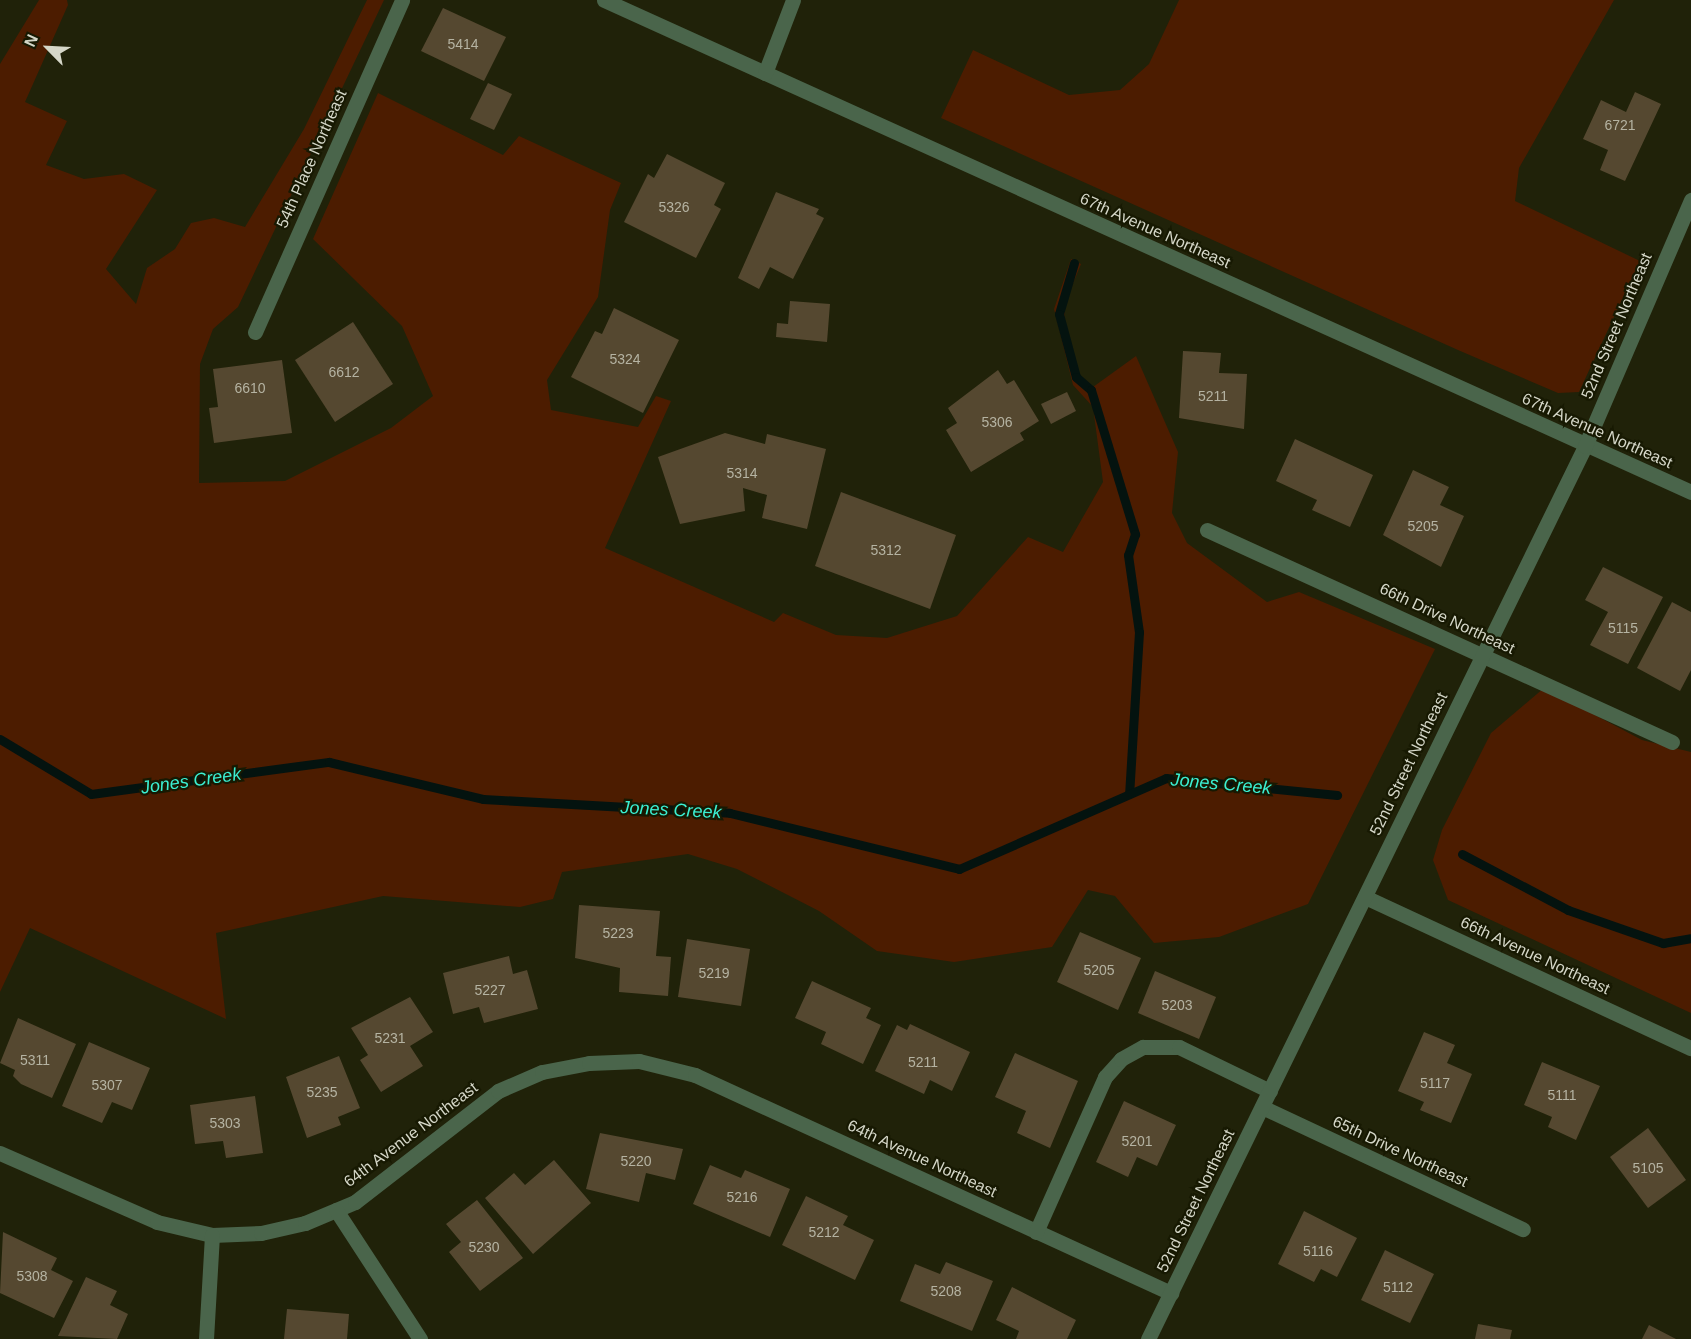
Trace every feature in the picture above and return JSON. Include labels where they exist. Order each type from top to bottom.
[{"type":"street","name":"54th Place Northeast","points":[[255,332],[402,0]]},
{"type":"street","name":"67th Avenue Northeast","points":[[604,0],[1585,446],[1691,492]]},
{"type":"street","points":[[765,74],[793,0]]},
{"type":"street","name":"52nd Street Northeast","points":[[1148,1339],[1585,446],[1691,200]]},
{"type":"street","name":"66th Drive Northeast","points":[[1207,530],[1672,742]]},
{"type":"street","name":"66th Avenue Northeast","points":[[1365,897],[1691,1048]]},
{"type":"street","points":[[1036,1232],[1105,1077],[1121,1059],[1143,1047],[1179,1047],[1270,1091]]},
{"type":"street","name":"64th Avenue Northeast","points":[[0,1153],[112,1205],[212,1235],[261,1233],[355,1202],[498,1091],[542,1072],[589,1063],[639,1061],[695,1075],[1171,1293]]},
{"type":"street","name":"65th Drive Northeast","points":[[1262,1107],[1523,1229]]},
{"type":"street","points":[[336,1210],[420,1339]]},
{"type":"street","points":[[206,1339],[212,1235]]},
{"type":"shaded area","points":[[39,0],[67,0],[68,5],[25,102],[67,121],[46,165],[84,179],[124,174],[157,190],[106,269],[136,304],[147,268],[175,249],[191,223],[214,218],[245,227],[304,129],[367,0],[384,0],[238,307],[213,329],[200,364],[199,483],[285,481],[391,428],[433,396],[402,326],[313,239],[378,93],[503,155],[519,136],[621,183],[610,210],[598,297],[547,380],[551,410],[638,427],[656,396],[671,401],[605,548],[774,622],[783,613],[836,635],[887,638],[957,616],[1028,537],[1063,552],[1103,482],[1093,407],[1073,385],[1054,309],[1071,259],[1081,264],[1065,303],[1064,325],[1077,373],[1093,387],[1136,356],[1178,452],[1172,513],[1187,543],[1267,602],[1299,592],[1435,649],[1308,904],[1219,937],[1154,943],[1115,896],[1088,890],[1052,947],[954,962],[877,951],[819,911],[737,869],[688,854],[562,872],[553,899],[520,907],[383,896],[216,933],[226,1019],[30,928],[0,992],[0,64]]},
{"type":"shaded area","points":[[1179,0],[1614,0],[1519,168],[1515,201],[1640,261],[1579,392],[1558,393],[941,118],[973,50],[1069,95],[1120,90],[1149,64]]},
{"type":"shaded area","points":[[1544,688],[1642,740],[1691,752],[1691,1013],[1448,900],[1433,860],[1442,830],[1491,733]]},
{"type":"building","points":[[443,8],[506,37],[484,81],[421,51]]},
{"type":"building","points":[[488,83],[512,94],[494,130],[470,119]]},
{"type":"building","points":[[1635,92],[1661,104],[1625,181],[1600,170],[1608,150],[1583,139],[1601,100],[1626,112]]},
{"type":"building","points":[[667,154],[725,183],[714,205],[721,209],[696,258],[624,222],[648,174],[654,178]]},
{"type":"building","points":[[776,192],[819,209],[816,214],[824,218],[793,279],[770,267],[759,289],[738,278]]},
{"type":"building","points":[[790,301],[830,304],[827,342],[776,337],[777,323],[788,324]]},
{"type":"building","points":[[614,308],[679,340],[643,413],[571,377],[595,331],[602,334]]},
{"type":"building","points":[[353,322],[393,384],[335,422],[295,360]]},
{"type":"building","points":[[1183,351],[1221,353],[1219,373],[1247,374],[1244,429],[1179,418]]},
{"type":"building","points":[[282,360],[292,433],[214,443],[209,408],[218,407],[213,369]]},
{"type":"building","points":[[998,370],[1007,384],[1014,380],[1039,421],[1020,433],[1024,440],[971,472],[946,430],[957,423],[948,408]]},
{"type":"building","points":[[1067,392],[1076,411],[1051,424],[1041,404]]},
{"type":"building","points":[[725,433],[765,444],[767,434],[826,449],[807,529],[762,518],[767,495],[743,488],[745,511],[680,524],[658,457]]},
{"type":"building","points":[[1295,439],[1373,475],[1350,527],[1312,510],[1317,500],[1276,481]]},
{"type":"building","points":[[1413,470],[1449,487],[1440,505],[1464,516],[1441,567],[1383,535]]},
{"type":"building","points":[[841,492],[956,535],[930,609],[815,566]]},
{"type":"building","points":[[1603,567],[1663,597],[1628,664],[1590,645],[1608,612],[1585,600]]},
{"type":"building","points":[[1672,602],[1691,612],[1691,670],[1680,691],[1637,668]]},
{"type":"building","points":[[579,905],[660,911],[656,956],[671,957],[668,996],[619,992],[620,968],[575,958]]},
{"type":"building","points":[[1080,932],[1141,958],[1118,1010],[1057,982]]},
{"type":"building","points":[[687,939],[750,949],[741,1006],[678,997]]},
{"type":"building","points":[[509,956],[513,974],[527,970],[538,1009],[484,1023],[479,1007],[453,1014],[443,973]]},
{"type":"building","points":[[1155,971],[1216,997],[1199,1039],[1138,1013]]},
{"type":"building","points":[[812,981],[871,1008],[866,1018],[881,1025],[863,1064],[821,1044],[826,1032],[795,1018]]},
{"type":"building","points":[[410,997],[433,1032],[410,1046],[423,1066],[381,1092],[360,1060],[368,1055],[351,1028]]},
{"type":"building","points":[[18,1018],[76,1044],[52,1098],[21,1084],[13,1076],[15,1070],[0,1063]]},
{"type":"building","points":[[910,1024],[970,1052],[952,1091],[930,1080],[924,1094],[875,1071],[897,1025],[907,1030]]},
{"type":"building","points":[[1424,1032],[1455,1045],[1447,1063],[1472,1074],[1451,1123],[1420,1110],[1424,1102],[1398,1091]]},
{"type":"building","points":[[89,1042],[150,1068],[132,1110],[112,1102],[102,1123],[62,1106]]},
{"type":"building","points":[[1015,1053],[1078,1081],[1050,1148],[1017,1133],[1026,1111],[995,1097]]},
{"type":"building","points":[[339,1056],[360,1108],[338,1117],[341,1125],[307,1138],[286,1077]]},
{"type":"building","points":[[1542,1062],[1600,1086],[1576,1140],[1548,1127],[1552,1117],[1524,1105]]},
{"type":"building","points":[[255,1096],[263,1153],[226,1158],[223,1141],[195,1144],[190,1105]]},
{"type":"building","points":[[1124,1101],[1176,1125],[1157,1166],[1137,1157],[1128,1177],[1096,1162]]},
{"type":"building","points":[[1648,1128],[1686,1180],[1648,1208],[1610,1157]]},
{"type":"building","points":[[600,1133],[683,1149],[675,1180],[646,1173],[639,1202],[586,1189]]},
{"type":"building","points":[[554,1160],[591,1203],[533,1254],[485,1198],[514,1173],[525,1185]]},
{"type":"building","points":[[710,1165],[741,1178],[745,1170],[790,1189],[770,1237],[693,1204]]},
{"type":"building","points":[[806,1196],[848,1216],[843,1225],[874,1240],[855,1280],[782,1245]]},
{"type":"building","points":[[477,1200],[523,1258],[480,1291],[449,1252],[461,1242],[446,1224]]},
{"type":"building","points":[[1304,1211],[1357,1238],[1337,1277],[1321,1269],[1314,1282],[1278,1264]]},
{"type":"building","points":[[3,1232],[57,1258],[51,1270],[73,1281],[54,1318],[0,1293]]},
{"type":"building","points":[[1385,1250],[1434,1274],[1410,1323],[1361,1300]]},
{"type":"building","points":[[946,1262],[993,1281],[972,1331],[900,1301],[915,1264],[940,1274]]},
{"type":"building","points":[[86,1277],[117,1291],[110,1305],[128,1314],[117,1339],[58,1336]]},
{"type":"building","points":[[1012,1287],[1076,1320],[1067,1339],[1016,1339],[1019,1331],[996,1320]]},
{"type":"building","points":[[287,1309],[349,1314],[347,1339],[284,1339]]},
{"type":"building","points":[[1478,1324],[1512,1330],[1510,1339],[1475,1339]]},
{"type":"building","points":[[1649,1325],[1676,1339],[1642,1339]]},
{"type":"waterway","points":[[1074,263],[1059,314],[1076,377],[1091,390],[1135,534],[1128,555],[1139,632],[1129,794]]},
{"type":"waterway","name":"Jones Creek","points":[[0,739],[91,794],[329,762],[483,799],[730,813],[959,869],[1166,778],[1337,795]]},
{"type":"waterway","name":"Jones Creek","points":[[1462,854],[1568,910],[1663,943],[1691,938]]}]
